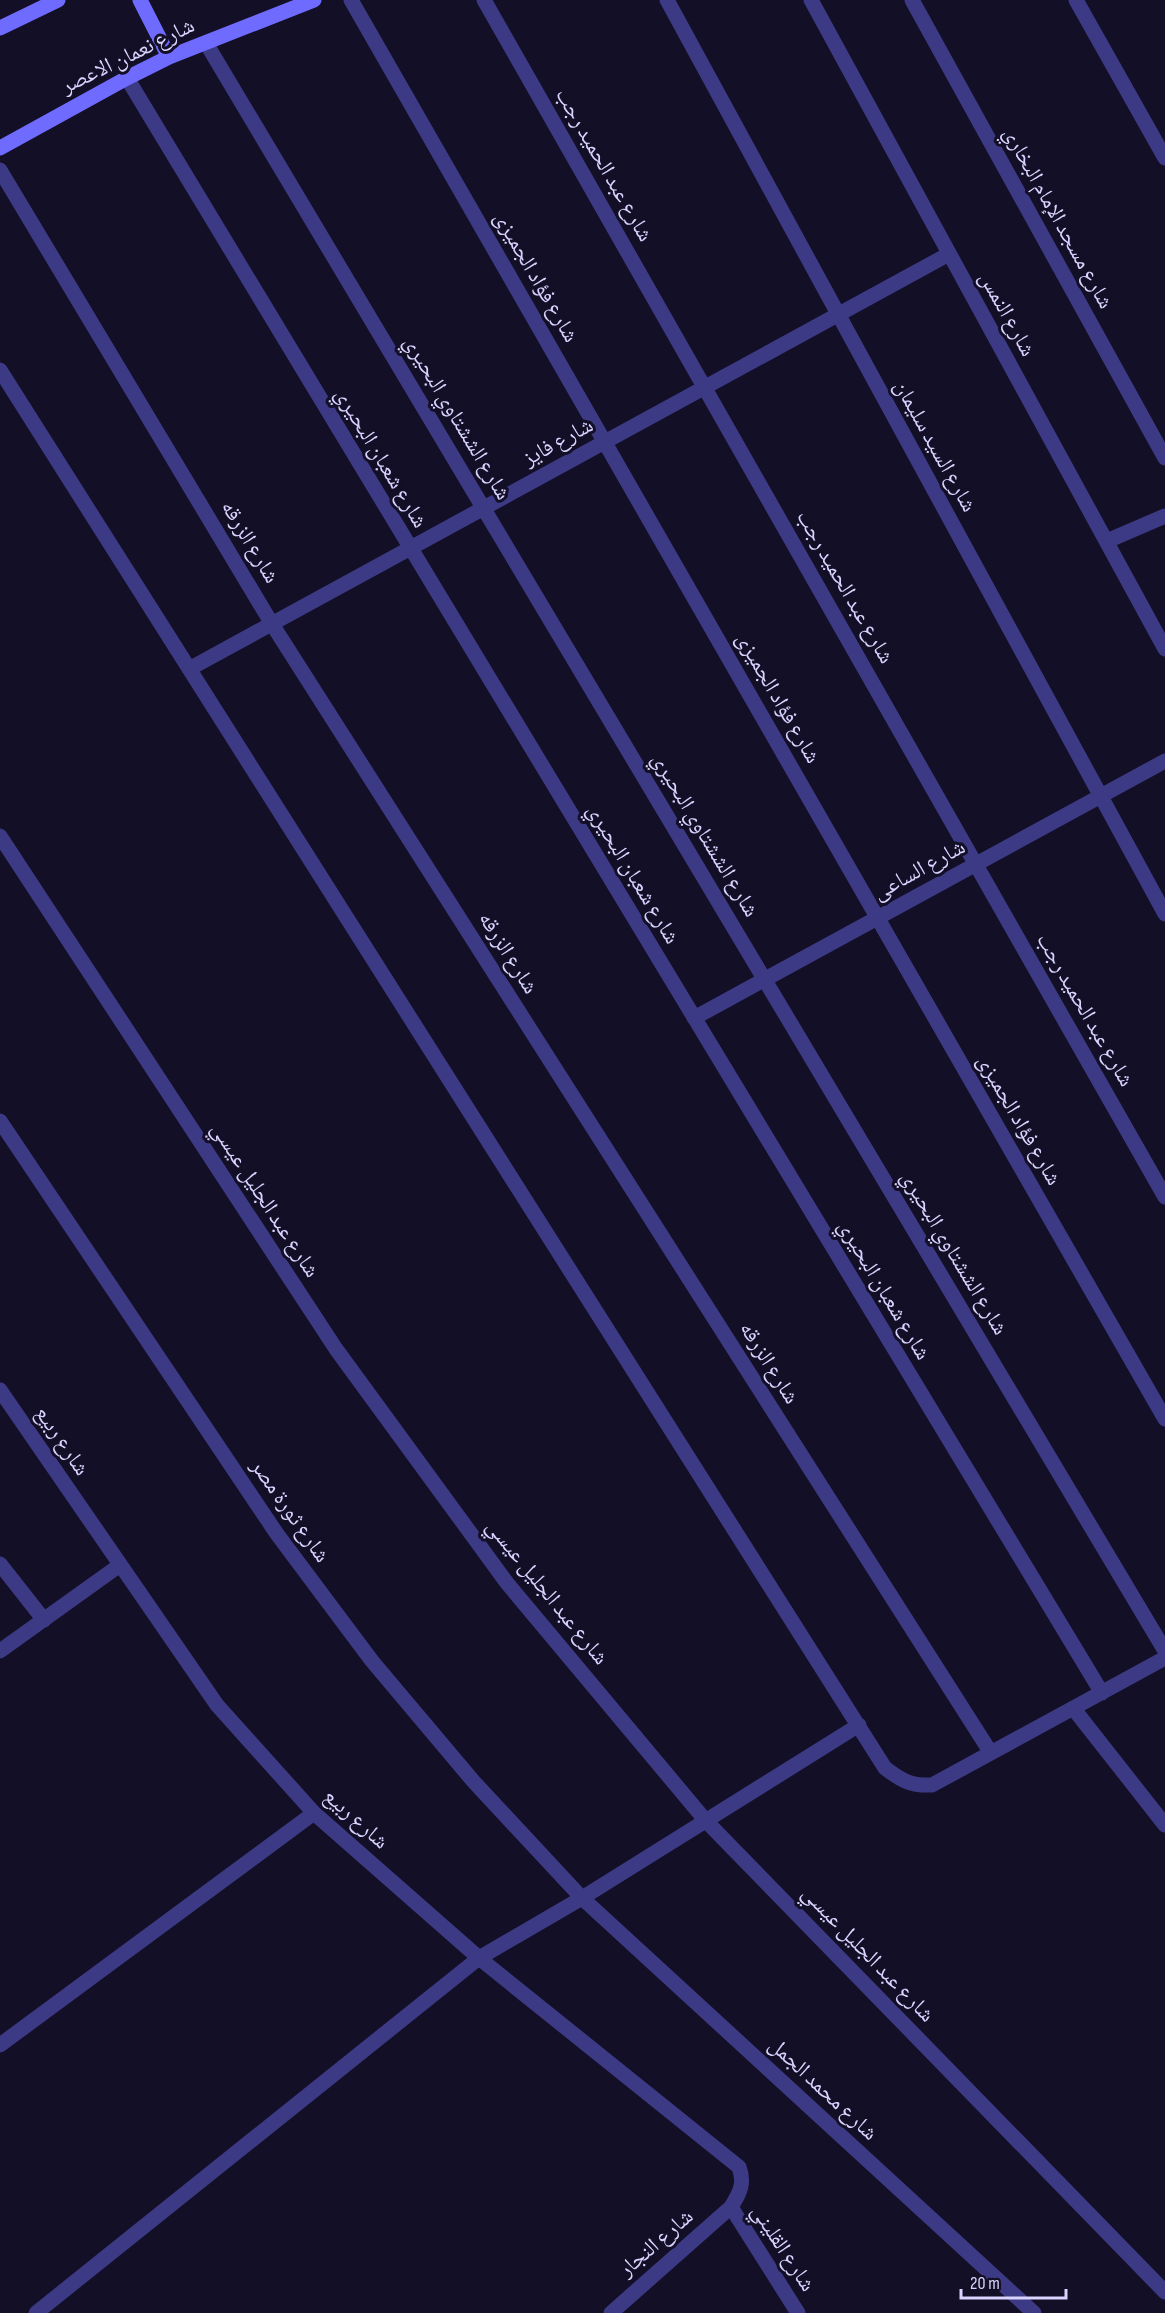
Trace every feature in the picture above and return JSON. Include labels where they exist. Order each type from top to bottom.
[{"type":"main road","points":[[0,27],[58,0]]},
{"type":"main road","points":[[140,0],[169,57]]},
{"type":"main road","name":"شارع نعمان الاعصر","points":[[0,148],[169,57],[314,0]]},
{"type":"street","name":"شارع فؤاد الجميزى","points":[[351,0],[1165,1419]]},
{"type":"street","name":"شارع عبد الحميد رجب","points":[[484,0],[1165,1197]]},
{"type":"street","name":"شارع السيد سليمان","points":[[667,0],[1165,914]]},
{"type":"street","name":"شارع النمس","points":[[811,0],[1165,649]]},
{"type":"street","name":"شارع مسجد الإمام البخاري","points":[[912,0],[1165,458]]},
{"type":"street","points":[[1076,0],[1165,158]]},
{"type":"street","name":"شارع الششتاوي البحيري","points":[[206,43],[1165,1651]]},
{"type":"street","name":"شارع شعبان البحيري","points":[[127,78],[1102,1693]]},
{"type":"street","name":"شارع الزرقه","points":[[0,170],[272,624],[991,1753]]},
{"type":"street","name":"شارع فايز","points":[[189,669],[949,254]]},
{"type":"street","points":[[0,370],[885,1768],[898,1778],[915,1786],[932,1785],[1165,1658]]},
{"type":"street","points":[[1107,541],[1165,516]]},
{"type":"street","name":"شارع الساعى","points":[[694,1018],[1165,761]]},
{"type":"street","name":"شارع عبد الجليل عيسي","points":[[0,836],[336,1349],[507,1583],[706,1821],[1165,2292]]},
{"type":"street","name":"شارع ثورة مصر","points":[[0,1121],[276,1534],[372,1661],[466,1774],[582,1898]]},
{"type":"street","name":"شارع ربيع","points":[[0,1390],[217,1705],[314,1813],[479,1958],[739,2167],[743,2183],[731,2207]]},
{"type":"street","points":[[0,1564],[44,1620]]},
{"type":"street","points":[[0,1651],[120,1565]]},
{"type":"street","points":[[1073,1708],[1165,1825]]},
{"type":"street","points":[[36,2313],[479,1958],[582,1898],[859,1725]]},
{"type":"street","points":[[0,2045],[314,1813]]},
{"type":"street","name":"شارع محمد الجمل","points":[[582,1898],[1034,2313]]},
{"type":"street","name":"شارع النجار","points":[[611,2313],[731,2207]]},
{"type":"street","name":"شارع القليني","points":[[731,2207],[798,2313]]}]
